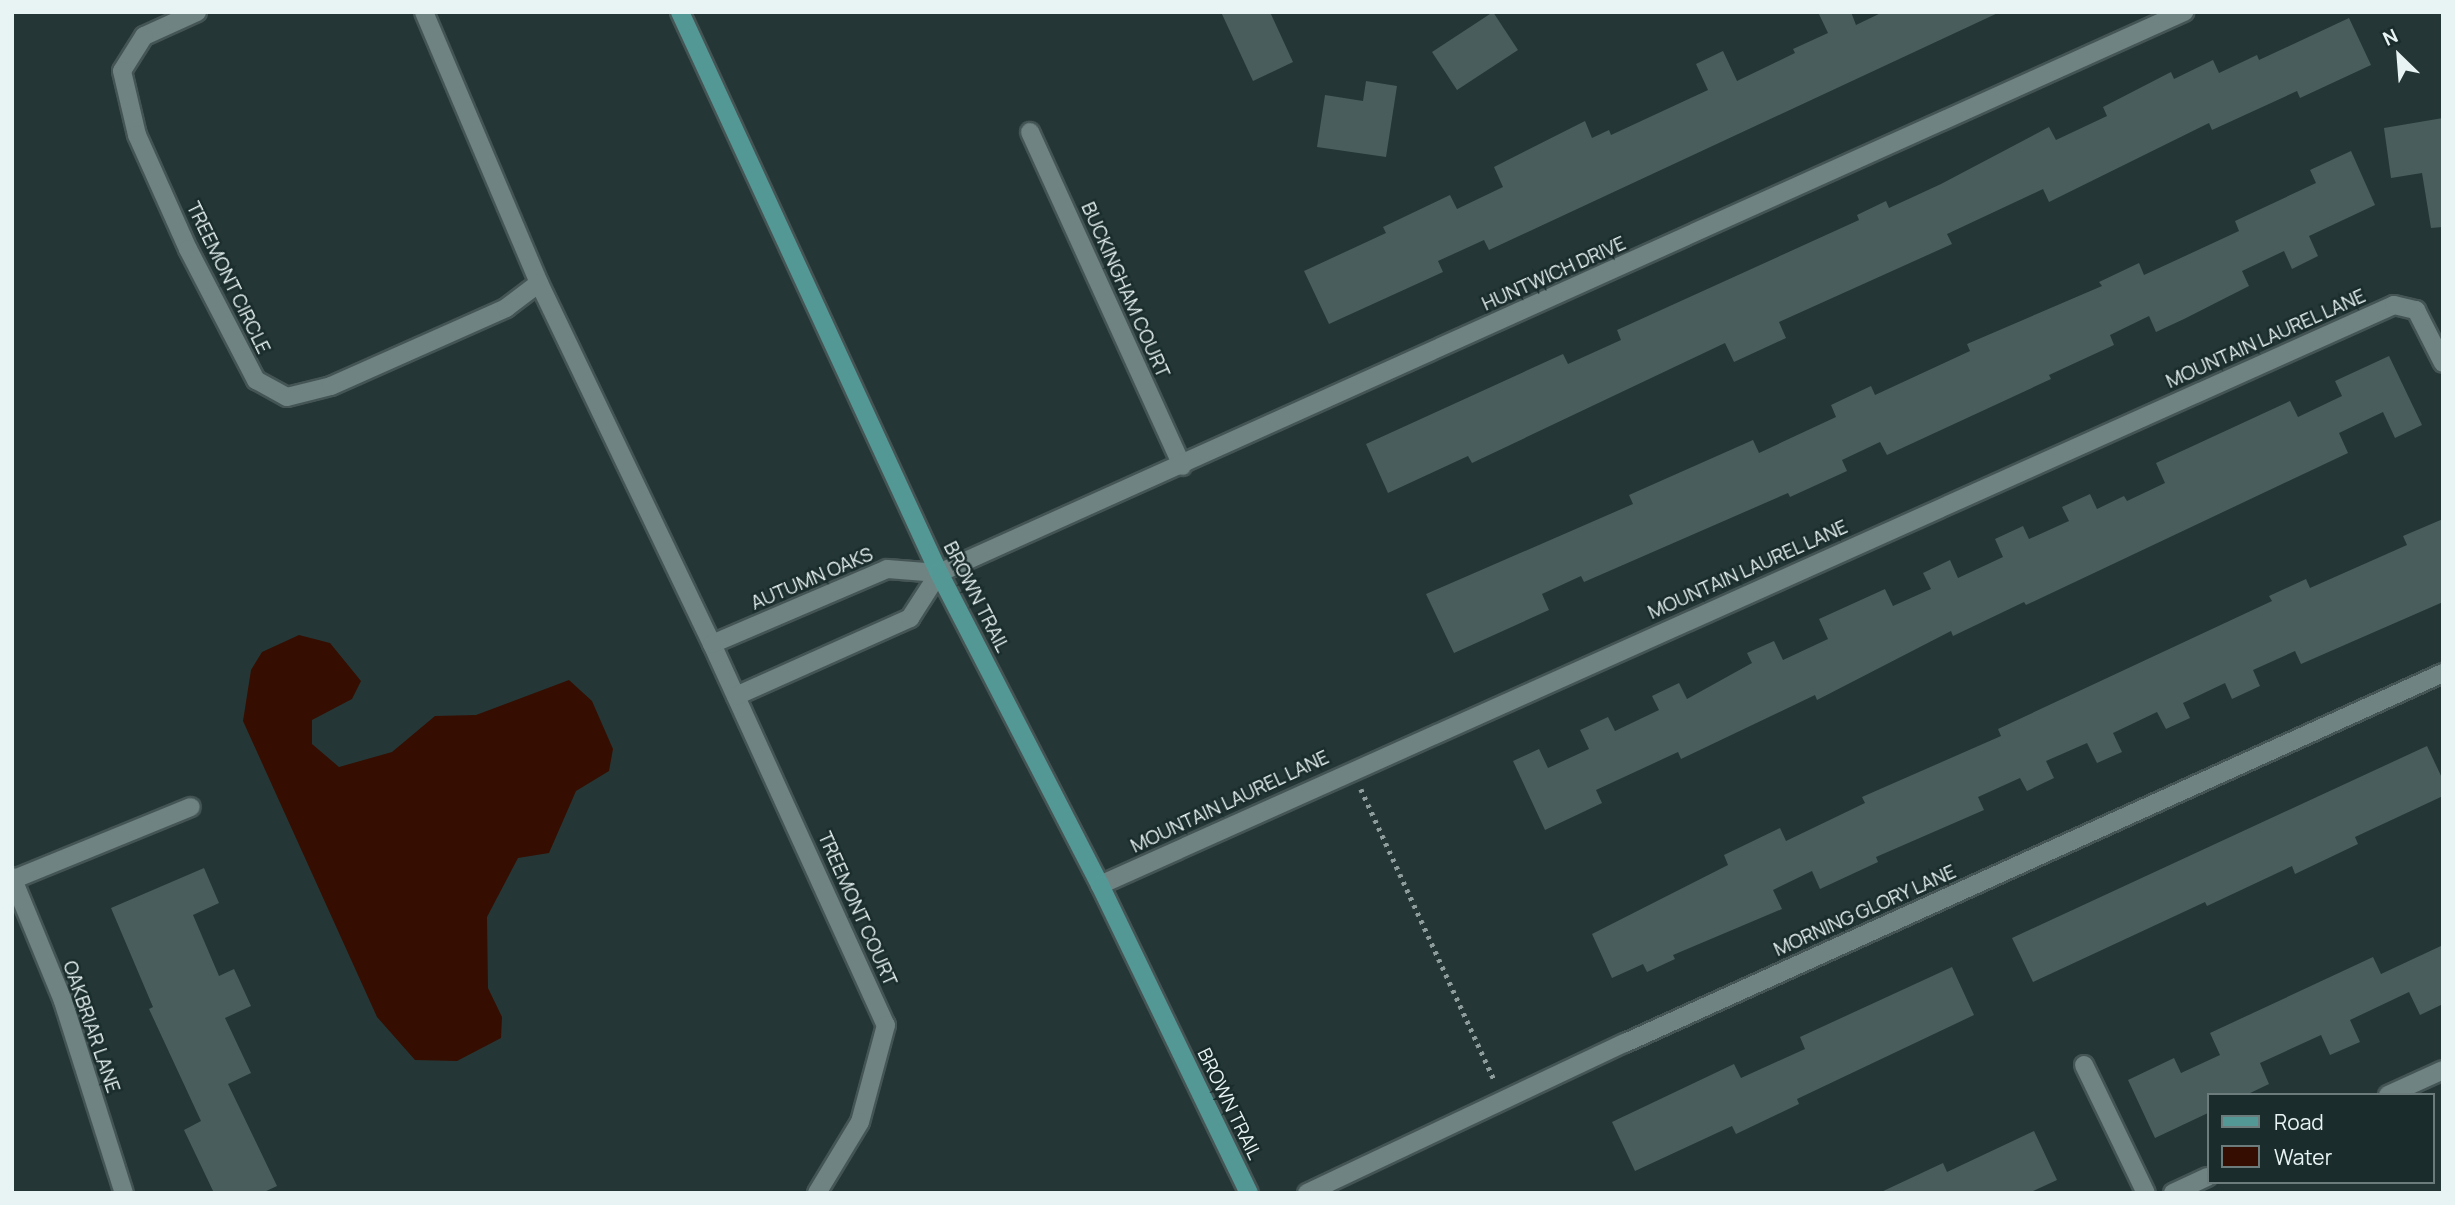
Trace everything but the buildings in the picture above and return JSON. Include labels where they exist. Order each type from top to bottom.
[{"type":"street","name":"TREEMONT CIRCLE","points":[[197,12],[144,36],[122,71],[137,135],[188,249],[256,380],[286,397],[331,386],[506,308],[539,282]]},
{"type":"street","points":[[424,12],[539,282],[712,644]]},
{"type":"street","name":"BROWN TRAIL","points":[[680,12],[939,573],[1100,885],[1249,1193]]},
{"type":"street","name":"HUNTWICH DRIVE","points":[[939,573],[1182,466],[2184,12]]},
{"type":"street","name":"BUCKINGHAM COURT","points":[[1030,132],[1182,466]]},
{"type":"street","name":"MOUNTAIN LAUREL LANE","points":[[1100,885],[1352,769],[2394,305],[2416,310],[2443,363]]},
{"type":"street","name":"AUTUMN OAKS","points":[[712,644],[887,569],[939,573]]},
{"type":"street","points":[[736,696],[909,618],[939,573]]},
{"type":"street","name":"TREEMONT COURT","points":[[712,644],[886,1025],[860,1122],[817,1193]]},
{"type":"street","name":"MORNING GLORY LANE","points":[[1307,1193],[1504,1100],[2443,673]]},
{"type":"street","points":[[13,879],[191,807]]},
{"type":"street","name":"OAKBRIAR LANE","points":[[13,879],[63,1001],[124,1193]]},
{"type":"street","points":[[2084,1065],[2146,1193]]},
{"type":"street","points":[[2392,1093],[2443,1070]]},
{"type":"street","points":[[2172,1193],[2206,1178]]},
{"type":"path","points":[[1352,769],[1504,1100]]},
{"type":"water","points":[[299,635],[330,643],[361,681],[352,699],[312,720],[312,744],[339,767],[392,752],[435,716],[476,715],[569,680],[592,701],[613,749],[609,771],[576,791],[549,853],[518,858],[487,917],[488,988],[502,1017],[501,1038],[457,1061],[415,1060],[377,1017],[243,721],[251,670],[262,652]]}]
